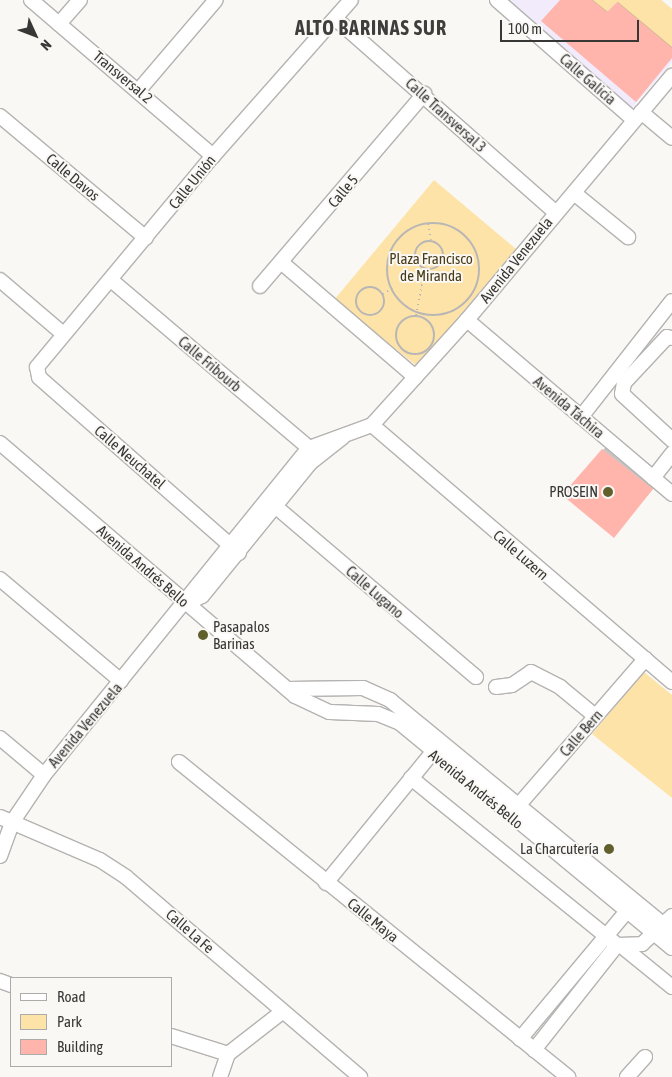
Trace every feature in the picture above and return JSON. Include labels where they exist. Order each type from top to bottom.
[{"type":"street","name":"Transversal 2","points":[[31,0],[139,90],[213,156]]},
{"type":"street","points":[[59,24],[80,0]]},
{"type":"street","points":[[139,90],[216,0]]},
{"type":"street","name":"Calle Unión","points":[[37,367],[62,333],[111,280],[213,156],[351,0]]},
{"type":"street","name":"Calle Galicia","points":[[497,0],[637,116],[672,138]]},
{"type":"street","name":"Calle Transversal 3","points":[[336,19],[424,94],[555,212]]},
{"type":"street","name":"Avenida Venezuela","points":[[0,856],[6,819],[186,604],[192,588],[309,448],[350,431],[372,425],[467,320],[555,212],[574,193],[672,76]]},
{"type":"street","name":"Calle 5","points":[[260,286],[424,94]]},
{"type":"street","name":"Calle Davos","points":[[0,116],[146,238]]},
{"type":"street","points":[[574,193],[628,237]]},
{"type":"street","points":[[282,262],[415,377]]},
{"type":"street","points":[[0,280],[62,333]]},
{"type":"street","name":"Calle Fribourb","points":[[111,280],[309,448]]},
{"type":"street","points":[[580,417],[672,302]]},
{"type":"street","name":"Avenida Táchira","points":[[467,320],[672,494]]},
{"type":"street","points":[[672,338],[667,336],[624,383],[622,394],[672,440]]},
{"type":"street","name":"Calle Neuchatel","points":[[37,367],[39,377],[239,553]]},
{"type":"street","name":"Calle Luzern","points":[[372,425],[672,682]]},
{"type":"street","name":"Avenida Venezuela","points":[[186,604],[202,596],[239,553],[310,463],[350,431]]},
{"type":"street","name":"Avenida Andrés Bello","points":[[2,449],[286,689],[315,707],[330,712],[386,716],[412,732],[432,753],[631,907],[666,927],[672,948]]},
{"type":"street","points":[[653,478],[672,454]]},
{"type":"street","name":"Calle Lugano","points":[[275,506],[476,677]]},
{"type":"street","points":[[0,579],[121,681]]},
{"type":"street","name":"Calle Bern","points":[[517,806],[645,658]]},
{"type":"street","points":[[496,687],[512,685],[531,672],[560,687],[595,716]]},
{"type":"street","name":"Avenida Andrés Bello","points":[[286,689],[328,690],[363,688],[390,700],[517,806],[631,907]]},
{"type":"street","points":[[315,707],[328,690],[340,701],[330,712]]},
{"type":"street","points":[[0,738],[44,775]]},
{"type":"street","points":[[326,883],[432,753]]},
{"type":"street","name":"Calle Maya","points":[[179,762],[326,883],[568,1077]]},
{"type":"street","points":[[411,778],[672,988]]},
{"type":"street","name":"Calle La Fe","points":[[6,819],[126,877],[360,1077]]},
{"type":"street","points":[[534,1050],[616,944],[631,907]]},
{"type":"street","points":[[520,1039],[616,944],[666,927]]},
{"type":"street","points":[[220,1077],[228,1054],[282,1012]]},
{"type":"street","points":[[172,1036],[228,1054]]},
{"type":"street","points":[[628,1077],[645,1057]]},
{"type":"path","points":[[426,269],[440,264],[443,257],[442,249],[431,240],[427,223]]},
{"type":"path","points":[[427,223],[461,232],[478,256],[480,271],[475,288],[455,310],[437,315],[417,311],[399,300],[392,288],[388,264],[391,250],[400,237],[427,223]]},
{"type":"path","points":[[426,269],[414,255],[419,244],[431,240]]},
{"type":"path","points":[[416,315],[426,269]]},
{"type":"path","points":[[372,286],[383,294],[385,303],[377,314],[358,310],[356,302],[361,290],[372,286]]},
{"type":"path","points":[[383,294],[392,288]]},
{"type":"path","points":[[416,315],[428,320],[434,338],[428,349],[410,354],[396,342],[396,329],[404,319],[416,315]]},
{"type":"shaded area","points":[[508,0],[662,0],[672,9],[672,62],[632,108]]},
{"type":"green space","points":[[592,0],[661,0],[672,9],[672,48],[617,2],[607,12]]},
{"type":"green space","name":"Plaza Francisco de Miranda","points":[[434,180],[516,249],[417,366],[334,300]]},
{"type":"green space","points":[[644,672],[672,695],[672,798],[592,734]]},
{"type":"building","points":[[560,0],[592,0],[607,12],[617,2],[672,48],[672,58],[636,102],[541,21]]},
{"type":"building","name":"PROSEIN","points":[[602,449],[653,489],[614,538],[562,495]]},
{"type":"place","name":"PROSEIN","points":[[608,492]]},
{"type":"place","name":"Pasapalos Barinas","points":[[203,635]]},
{"type":"place","name":"La Charcutería","points":[[609,849]]},
{"type":"district","name":"ALTO BARINAS SUR","points":[[371,27]]}]
